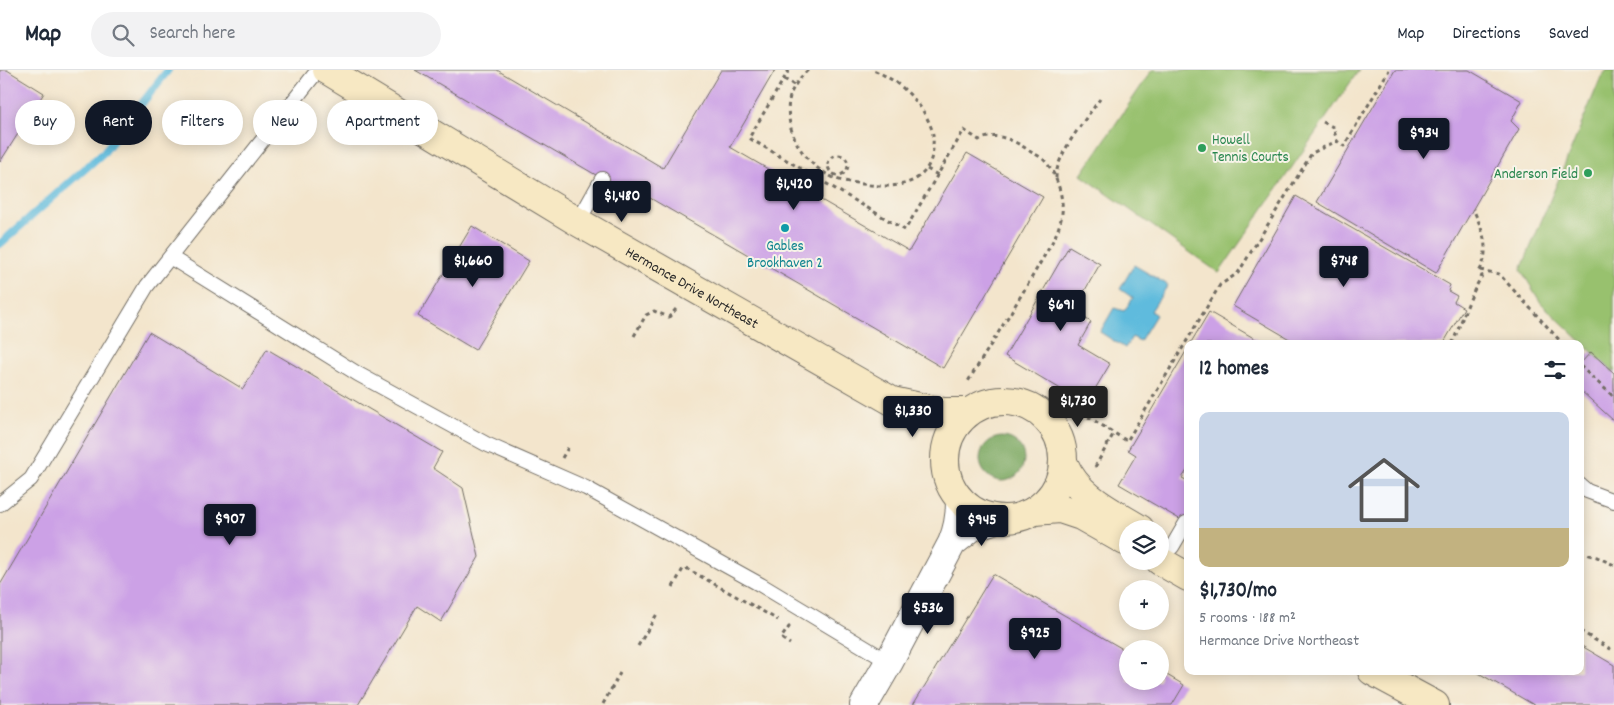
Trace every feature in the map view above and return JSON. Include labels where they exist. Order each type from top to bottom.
[{"type":"street","name":"Hermance Drive Northeast","points":[[327,70],[578,222],[892,401],[943,412],[969,412]]},
{"type":"street","name":"Hermance Drive Northeast","points":[[1005,400],[1024,404],[1041,413],[1054,427],[1062,444],[1064,464],[1060,482],[1050,498],[1034,511],[1016,519],[996,519],[976,513],[960,501],[949,484],[944,465],[945,448],[955,426],[969,412],[986,403],[1005,400]]},
{"type":"street","name":"Hermance Drive Northeast","points":[[908,404],[923,417],[945,448]]},
{"type":"street","name":"Hermance Drive Northeast","points":[[1064,464],[1070,477],[1092,500],[1125,520]]},
{"type":"street","points":[[864,705],[952,543],[960,517],[960,501]]},
{"type":"street","name":"Hermance Drive Northeast","points":[[1034,511],[1060,509],[1081,516],[1119,538]]},
{"type":"street","points":[[952,543],[972,527],[996,519]]},
{"type":"street","points":[[1170,552],[1184,572]]},
{"type":"street","points":[[1379,675],[1435,705]]},
{"type":"lane","points":[[0,504],[31,479],[147,286],[318,70]]},
{"type":"lane","points":[[578,222],[602,179]]},
{"type":"lane","points":[[170,256],[358,374],[486,444],[586,488],[761,585],[889,662]]},
{"type":"lane","points":[[1584,489],[1614,501]]},
{"type":"lane","points":[[1170,552],[1184,527]]},
{"type":"path","points":[[789,70],[749,138],[905,230],[964,130],[978,140],[986,136],[1001,136],[1023,146],[1044,160],[1056,179],[1062,198],[1062,213],[1058,231],[1031,279],[967,382]]},
{"type":"path","points":[[808,70],[794,85],[790,95],[788,112],[795,141],[803,154],[819,169],[842,181],[877,186],[898,186],[913,181],[927,169],[932,156],[934,137],[928,118],[917,103],[896,82],[885,74],[873,70]]},
{"type":"path","points":[[1324,122],[1333,127],[1338,141],[1344,146],[1389,70]]},
{"type":"path","points":[[784,79],[794,85]]},
{"type":"path","points":[[1056,179],[1056,169],[1060,158],[1100,99]]},
{"type":"path","points":[[1187,340],[1220,285],[1238,272],[1312,154],[1338,141]]},
{"type":"path","points":[[834,156],[843,157],[848,165],[846,171],[841,175],[832,175],[828,167],[829,160],[834,156]]},
{"type":"path","points":[[927,169],[938,175]]},
{"type":"path","points":[[826,183],[832,175]]},
{"type":"path","points":[[1473,209],[1484,234],[1485,262],[1480,270]]},
{"type":"path","points":[[1454,340],[1473,291],[1482,276],[1480,270]]},
{"type":"path","points":[[1480,270],[1498,274],[1559,340]]},
{"type":"path","points":[[634,336],[646,315],[654,310],[669,317],[676,308]]},
{"type":"path","points":[[1061,400],[1127,441],[1184,345]]},
{"type":"path","points":[[1584,370],[1614,397]]},
{"type":"path","points":[[1092,473],[1114,433]]},
{"type":"path","points":[[562,458],[570,446]]},
{"type":"path","points":[[1584,554],[1614,564]]},
{"type":"path","points":[[673,587],[684,567],[789,627],[781,638],[790,644]]},
{"type":"path","points":[[638,646],[658,614]]},
{"type":"path","points":[[1584,633],[1614,651]]},
{"type":"path","points":[[602,704],[620,673]]},
{"type":"green space","name":"Howell Tennis Courts","points":[[1152,70],[1359,70],[1219,273],[1081,175]]},
{"type":"green space","name":"Anderson Field","points":[[1607,70],[1614,70],[1614,373],[1584,344],[1584,340],[1580,340],[1541,303],[1521,270],[1601,77]]},
{"type":"green space","points":[[998,437],[1006,437],[1018,443],[1024,459],[1018,475],[1006,481],[998,481],[986,475],[980,463],[980,455],[986,443]]},
{"type":"water","points":[[1134,265],[1168,285],[1151,311],[1156,315],[1140,341],[1132,337],[1125,348],[1100,332],[1114,308],[1124,311],[1133,298],[1120,289]]},
{"type":"building","points":[[0,70],[7,70],[44,93],[40,100],[15,100],[15,138],[0,162]]},
{"type":"building","name":"Gables Brookhaven 2","points":[[415,70],[497,70],[663,168],[721,70],[775,70],[730,147],[909,251],[967,153],[1043,197],[943,368],[650,198],[646,204]]},
{"type":"building","points":[[1395,70],[1469,70],[1522,101],[1511,121],[1519,129],[1436,273],[1317,202]]},
{"type":"building","points":[[1296,196],[1450,285],[1448,291],[1457,296],[1454,302],[1464,308],[1445,340],[1291,340],[1233,306]]},
{"type":"building","points":[[472,226],[529,261],[475,350],[418,316]]},
{"type":"building","points":[[1069,246],[1100,264],[1073,311],[1091,322],[1078,345],[1110,364],[1086,404],[1005,356]]},
{"type":"building","points":[[1209,312],[1257,340],[1192,340]]},
{"type":"building","points":[[149,332],[243,389],[267,349],[442,452],[433,468],[463,488],[479,557],[441,622],[417,606],[358,705],[0,705],[0,585]]},
{"type":"building","points":[[1591,352],[1614,373],[1614,421],[1584,394],[1584,360]]},
{"type":"building","points":[[1184,355],[1184,475],[1182,478],[1184,479],[1184,522],[1119,484],[1136,455],[1128,450]]},
{"type":"building","points":[[993,574],[1119,647],[1119,690],[1169,690],[1169,676],[1184,685],[1172,705],[913,705]]},
{"type":"building","points":[[1584,647],[1614,665],[1614,705],[1534,705],[1482,675],[1584,675]]},
{"type":"waterway","points":[[0,244],[104,152],[168,70]]},
{"type":"place","name":"Howell Tennis Courts","points":[[1202,148]]},
{"type":"place","name":"Anderson Field","points":[[1588,173]]},
{"type":"place","name":"Gables Brookhaven 2","points":[[785,228]]}]
